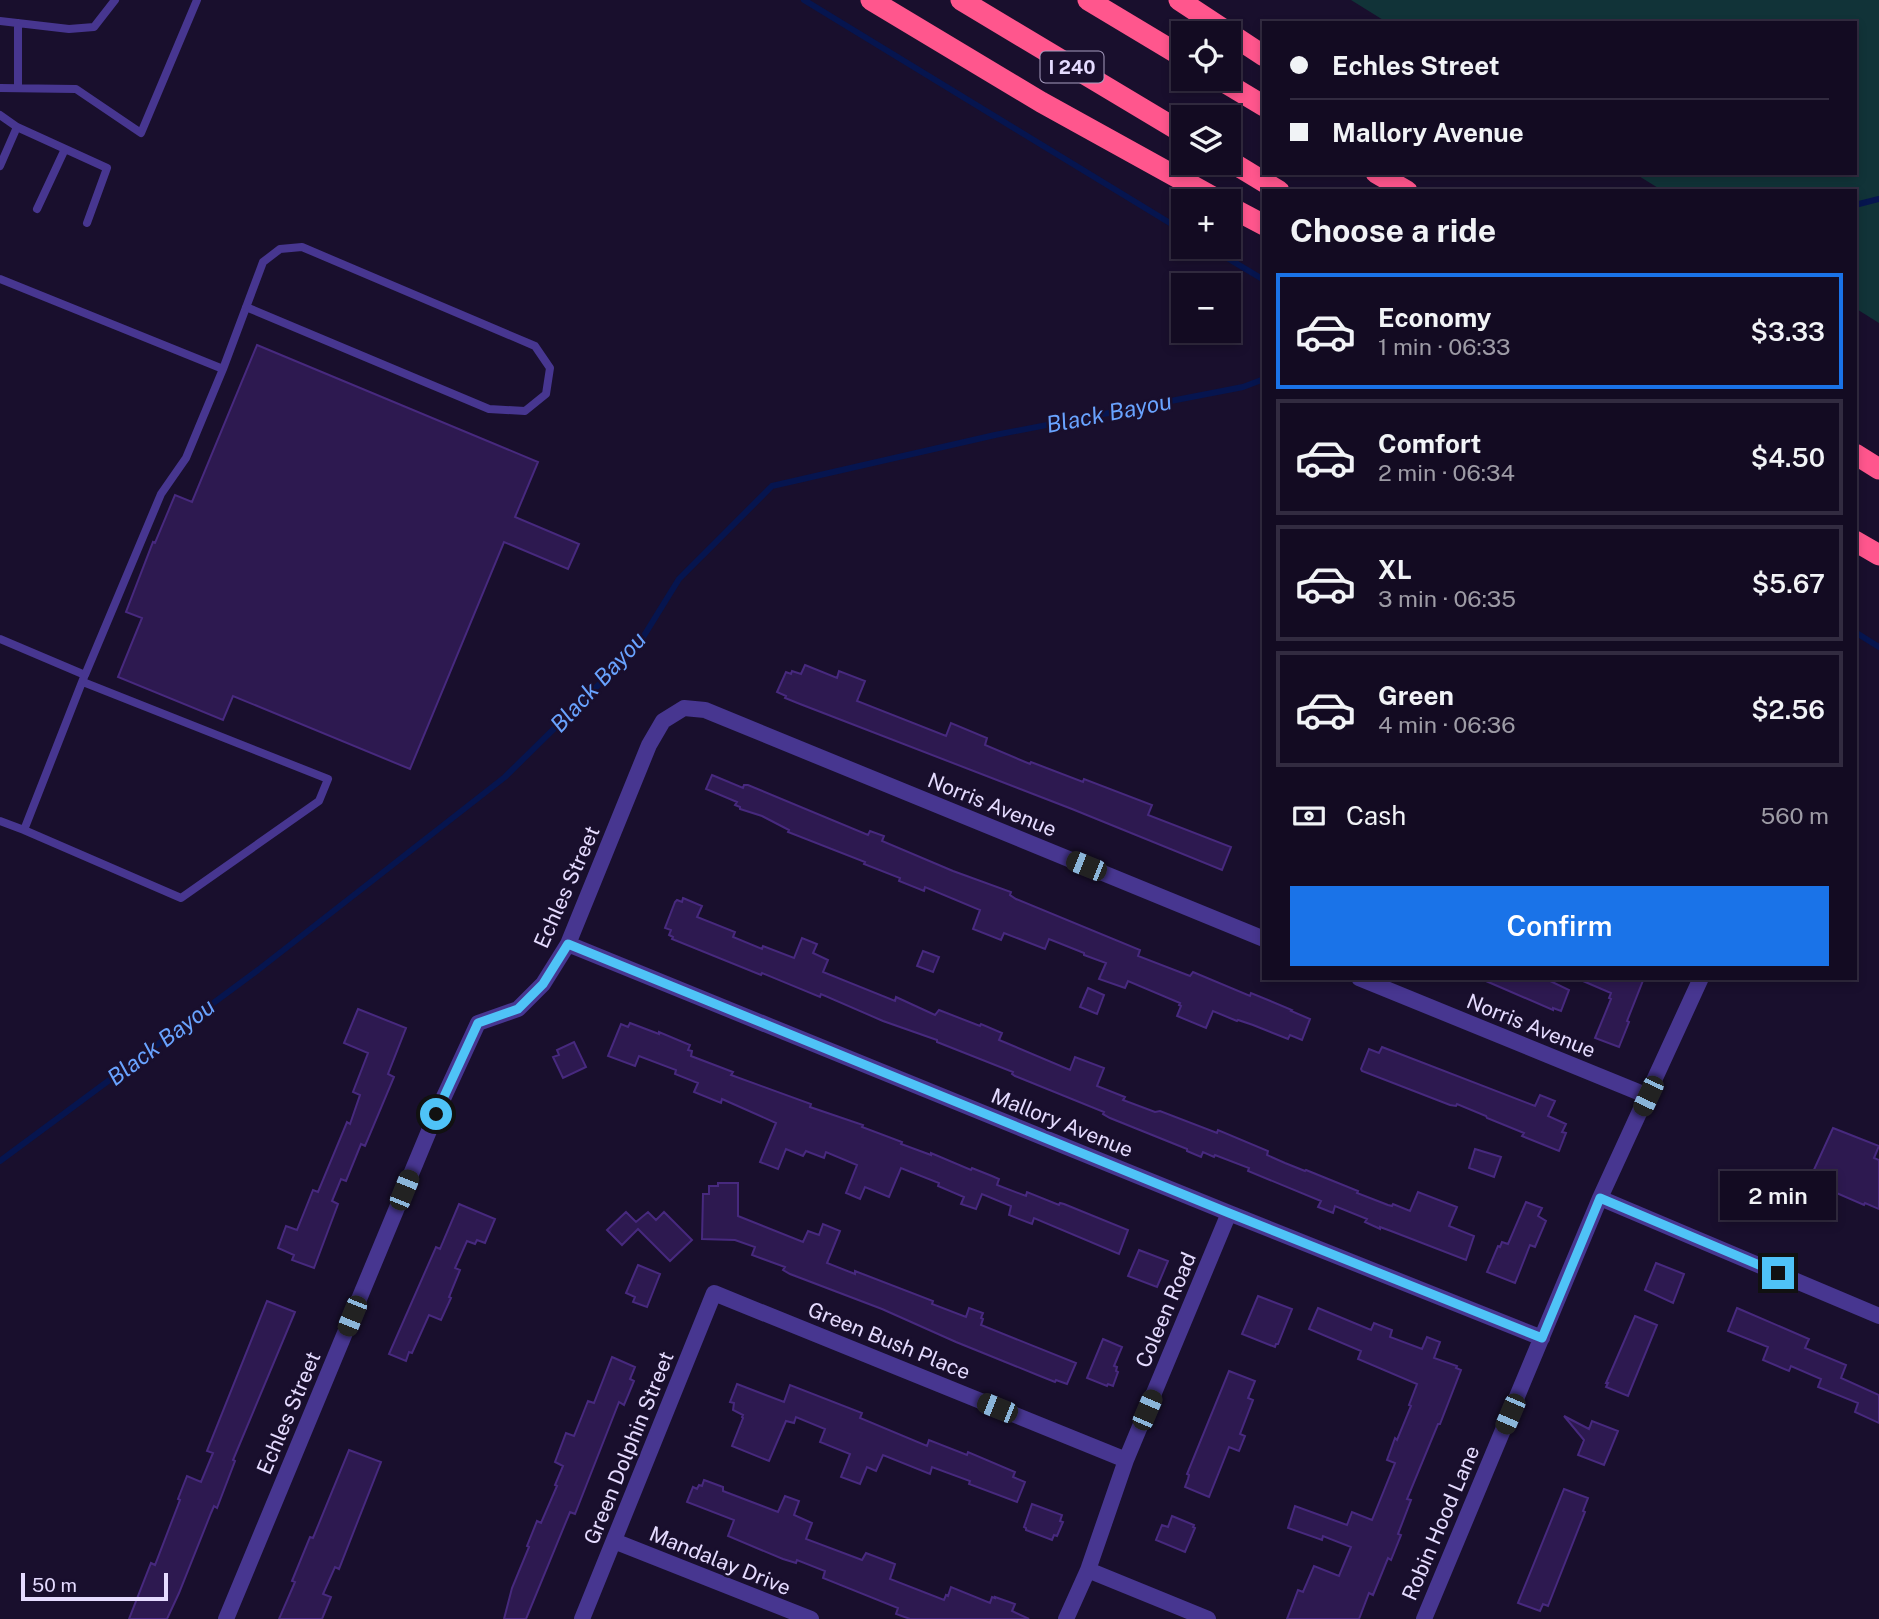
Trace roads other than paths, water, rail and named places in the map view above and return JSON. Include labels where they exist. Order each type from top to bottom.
[{"type":"highway","points":[[870,0],[1041,103],[1198,189]]},
{"type":"highway","name":"I 240","points":[[961,0],[1171,126]]},
{"type":"highway","points":[[1088,0],[1171,50]]},
{"type":"highway","points":[[1179,0],[1262,55]]},
{"type":"highway","points":[[1239,91],[1262,105]]},
{"type":"highway","points":[[1241,168],[1276,189]]},
{"type":"highway","points":[[1379,175],[1404,189]]},
{"type":"highway","points":[[1408,175],[1418,189]]},
{"type":"highway","points":[[1241,213],[1262,224]]},
{"type":"highway","points":[[1857,455],[1879,468]]},
{"type":"highway","points":[[1857,542],[1879,555]]},
{"type":"street","name":"Echles Street","points":[[226,1619],[436,1114],[478,1023],[518,1009],[543,984],[568,944],[649,745],[663,721],[684,708],[705,710]]},
{"type":"street","name":"Norris Avenue","points":[[705,710],[1262,938]]},
{"type":"street","name":"Mallory Avenue","points":[[568,944],[1542,1338]]},
{"type":"street","name":"Norris Avenue","points":[[1364,980],[1648,1096]]},
{"type":"street","name":"Robin Hood Lane","points":[[1424,1619],[1600,1198],[1700,980]]},
{"type":"street","points":[[1600,1198],[1879,1316]]},
{"type":"street","name":"Coleen Road","points":[[1066,1619],[1088,1570],[1126,1460],[1229,1213]]},
{"type":"street","name":"Green Bush Place","points":[[714,1293],[1126,1460]]},
{"type":"street","name":"Green Dolphin Street","points":[[582,1619],[714,1293]]},
{"type":"street","name":"Mandalay Drive","points":[[614,1541],[811,1619]]},
{"type":"street","points":[[1088,1570],[1208,1619]]},
{"type":"lane","points":[[0,21],[68,29],[94,27],[115,0]]},
{"type":"lane","points":[[0,88],[76,89],[141,133],[197,0]]},
{"type":"lane","points":[[18,23],[18,88]]},
{"type":"lane","points":[[0,115],[17,127],[107,168],[87,223]]},
{"type":"lane","points":[[0,166],[17,127]]},
{"type":"lane","points":[[37,209],[65,149]]},
{"type":"lane","points":[[24,830],[161,494],[186,458],[223,369],[262,262],[280,249],[302,247],[535,346],[550,368],[546,394],[525,411],[489,409],[246,307]]},
{"type":"lane","points":[[0,279],[223,369]]},
{"type":"lane","points":[[0,639],[84,678],[328,779],[319,801],[181,898],[0,821]]},
{"type":"waterway","points":[[804,0],[1171,224]]},
{"type":"waterway","name":"Black Bayou","points":[[1857,204],[1879,199]]},
{"type":"waterway","points":[[1229,259],[1262,279]]},
{"type":"waterway","name":"Black Bayou","points":[[0,1161],[258,970],[505,777],[637,647],[679,579],[772,486],[995,435],[1243,387],[1262,380]]},
{"type":"waterway","points":[[1857,633],[1879,647]]}]
